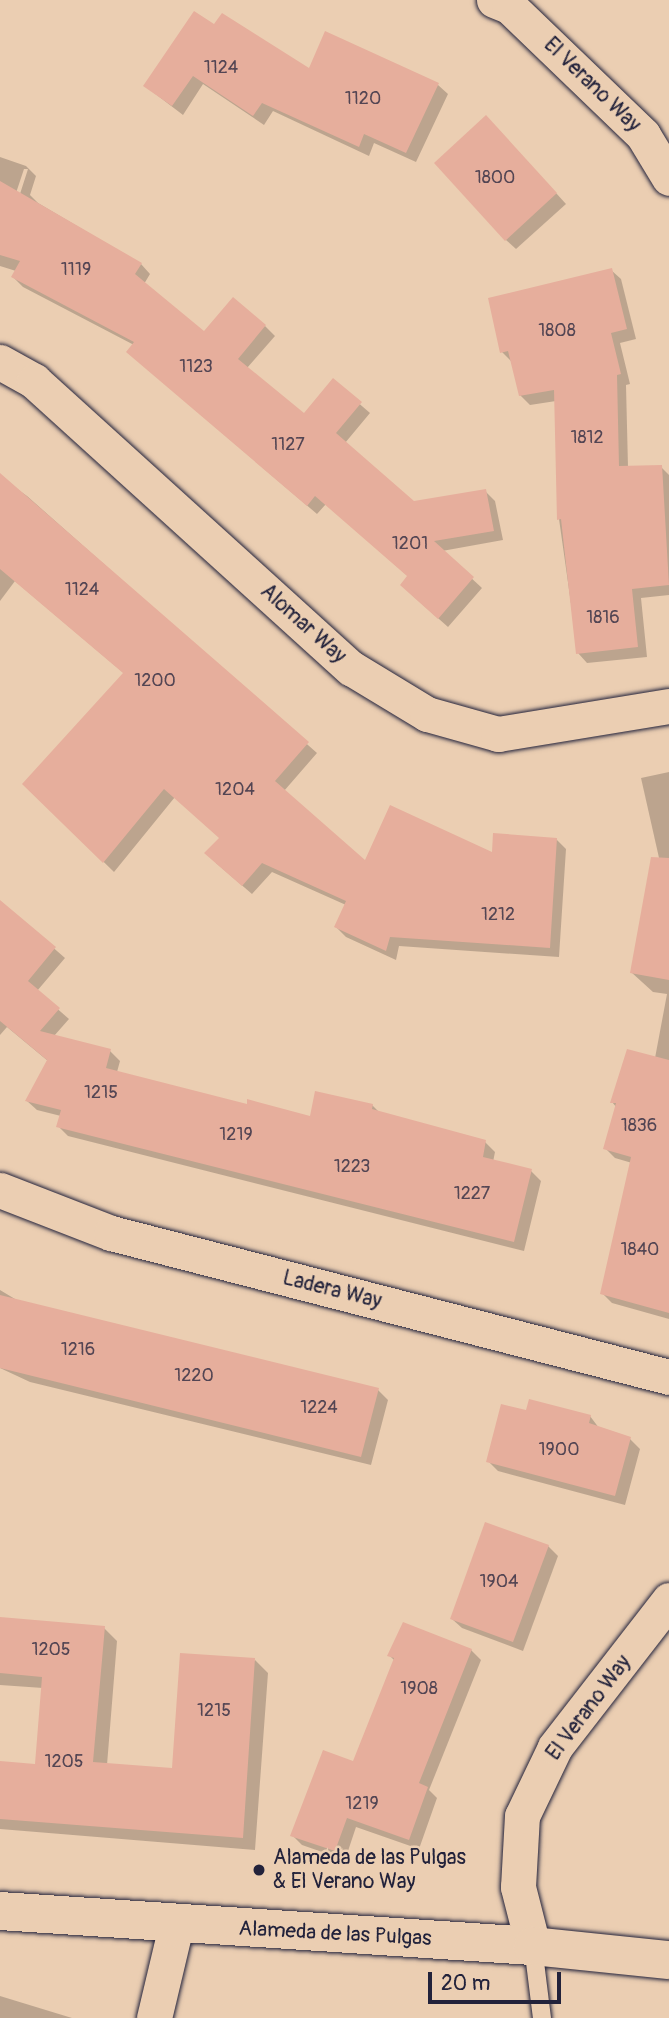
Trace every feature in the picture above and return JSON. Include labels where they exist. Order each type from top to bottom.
[{"type":"main road","name":"Alameda de las Pulgas","points":[[0,1911],[176,1926],[533,1946],[669,1960]]},
{"type":"street","name":"El Verano Way","points":[[506,2],[643,135],[669,178]]},
{"type":"street","name":"Alomar Way","points":[[0,362],[34,381],[351,668],[427,714],[498,734],[669,706]]},
{"type":"street","name":"Ladera Way","points":[[0,1190],[111,1233],[669,1377]]},
{"type":"street","name":"El Verano Way","points":[[533,1946],[518,1887],[522,1816],[555,1747],[669,1600]]},
{"type":"street","points":[[154,2018],[176,1926]]},
{"type":"lane","points":[[533,1946],[542,2018]]},
{"type":"building","points":[[194,11],[214,24],[222,13],[309,68],[325,31],[439,83],[406,153],[364,134],[359,147],[262,103],[253,116],[193,76],[172,106],[143,86]]},
{"type":"building","points":[[486,115],[557,193],[505,241],[434,163]]},
{"type":"building","points":[[0,181],[142,263],[135,274],[204,331],[233,297],[266,325],[238,359],[304,413],[333,378],[362,402],[336,433],[414,501],[486,489],[494,531],[434,541],[474,577],[438,619],[400,585],[407,576],[315,496],[307,506],[126,352],[134,342],[11,277],[20,261],[0,255]]},
{"type":"building","points":[[612,268],[627,329],[611,333],[621,374],[617,375],[619,466],[662,465],[669,585],[632,589],[638,647],[576,654],[561,519],[557,520],[554,390],[519,396],[508,351],[500,353],[488,298]]},
{"type":"building","points":[[0,473],[309,742],[275,781],[365,860],[390,805],[492,852],[493,833],[557,838],[550,948],[390,937],[386,951],[334,927],[346,901],[262,863],[242,886],[204,853],[219,838],[164,789],[103,863],[22,784],[123,673],[0,569]]},
{"type":"building","points":[[651,857],[669,858],[669,980],[630,973]]},
{"type":"building","points":[[0,900],[56,947],[28,981],[60,1008],[40,1031],[111,1049],[106,1068],[247,1104],[247,1099],[310,1116],[315,1091],[373,1104],[372,1109],[486,1140],[483,1157],[532,1169],[514,1242],[56,1127],[61,1110],[25,1101],[47,1060],[0,1021]]},
{"type":"building","points":[[627,1049],[669,1060],[669,1313],[600,1294],[631,1157],[603,1149],[616,1103],[610,1103]]},
{"type":"building","points":[[0,1295],[379,1388],[361,1457],[0,1368]]},
{"type":"building","points":[[529,1399],[591,1415],[589,1423],[631,1437],[615,1496],[486,1462],[501,1404],[526,1410]]},
{"type":"building","points":[[485,1522],[549,1545],[513,1642],[450,1619]]},
{"type":"building","points":[[0,1617],[105,1626],[93,1762],[172,1768],[180,1653],[255,1658],[243,1838],[0,1819],[0,1761],[35,1764],[42,1677],[0,1673]]},
{"type":"building","points":[[403,1622],[472,1649],[419,1783],[428,1787],[409,1840],[347,1818],[335,1851],[290,1836],[323,1750],[353,1761],[394,1658],[387,1656]]},
{"type":"place","name":"Alameda de las Pulgas & El Verano Way","points":[[259,1870]]}]
